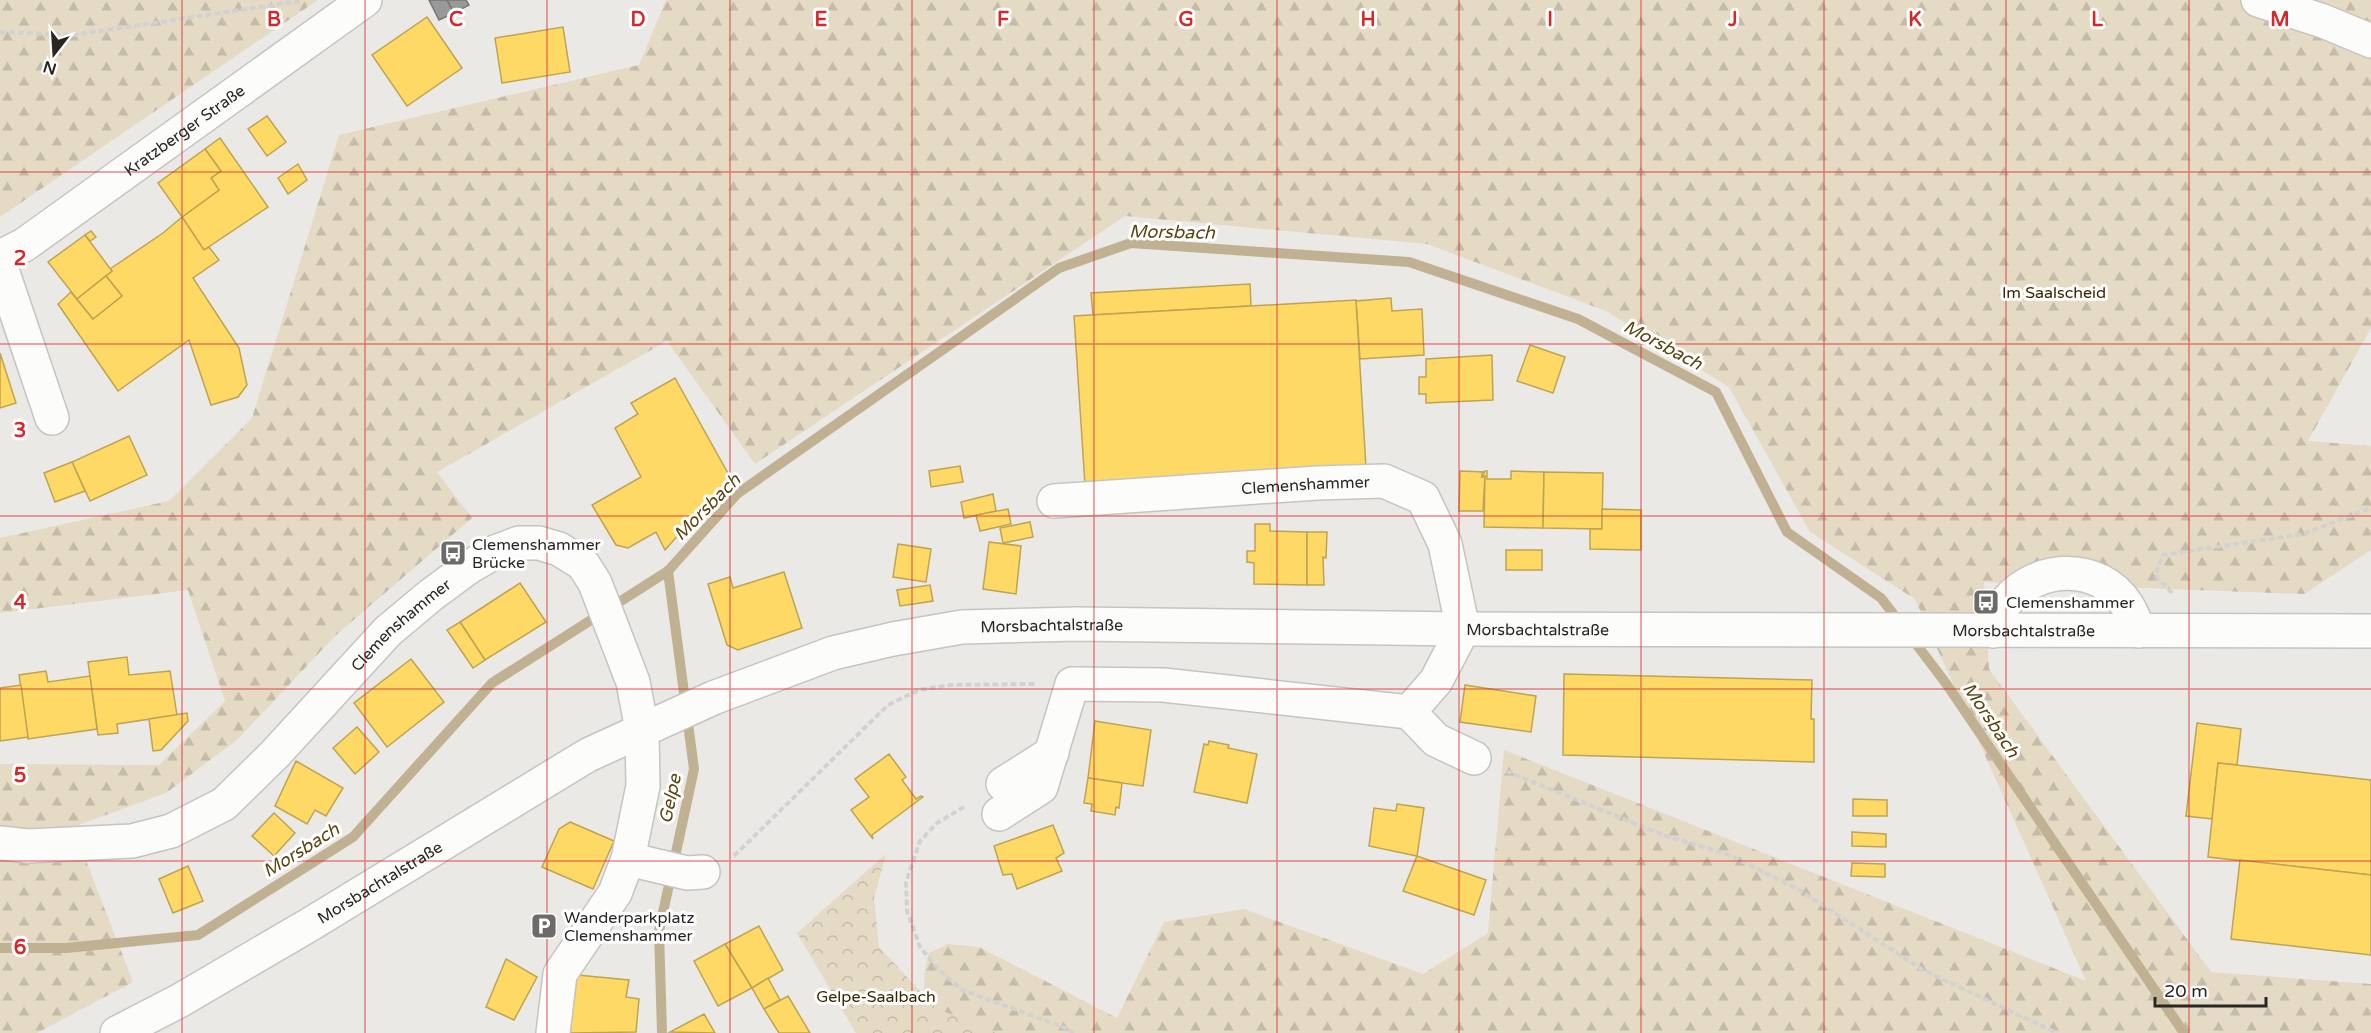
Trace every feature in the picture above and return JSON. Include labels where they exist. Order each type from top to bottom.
[{"type":"main road","name":"Kratzberger Straße","points":[[0,257],[24,245],[365,0]]},
{"type":"main road","points":[[2258,0],[2323,21],[2371,41]]},
{"type":"main road","points":[[0,264],[52,418]]},
{"type":"main road","name":"Clemenshammer","points":[[1054,501],[1317,483],[1384,481],[1424,498],[1445,544],[1463,629]]},
{"type":"main road","name":"Clemenshammer","points":[[0,843],[28,846],[132,841],[171,831],[224,804],[275,754],[388,631],[469,567],[495,552],[519,543],[539,543],[559,549],[583,564],[595,583],[633,682],[655,724],[628,858],[615,893],[560,974],[553,1033]]},
{"type":"main road","points":[[1993,631],[2005,603],[2026,583],[2053,573],[2081,574],[2107,585],[2127,604],[2139,631]]},
{"type":"main road","name":"Morsbachtalstraße","points":[[117,1033],[179,1001],[309,925],[588,755],[713,698],[833,653],[962,627],[1076,624],[1463,629],[2371,631]]},
{"type":"main road","points":[[1408,712],[1436,681],[1463,629]]},
{"type":"main road","points":[[1001,799],[1041,787],[1072,684],[1163,686],[1408,712],[1436,740],[1474,758]]},
{"type":"main road","points":[[628,858],[695,872]]},
{"type":"path","points":[[0,32],[73,35],[307,0]]},
{"type":"path","points":[[2178,597],[2168,591],[2156,575],[2163,555],[2303,534],[2371,508]]},
{"type":"path","points":[[695,872],[722,866],[746,847],[888,705],[919,690],[951,685],[1072,684]]},
{"type":"path","points":[[1474,758],[1663,835],[1727,855],[1797,888],[1923,970],[2057,1033]]},
{"type":"path","points":[[1001,799],[937,823],[920,841],[906,882],[907,911],[920,947],[939,970],[962,990],[1074,1033]]},
{"type":"green space","points":[[0,0],[318,0],[0,217]]},
{"type":"green space","name":"Im Saalscheid","points":[[666,0],[2371,0],[2371,328],[2308,441],[2371,446],[2371,550],[2304,594],[1984,582],[1989,669],[2211,972],[2371,984],[2371,1033],[921,1033],[925,969],[929,953],[948,944],[979,947],[1117,1018],[1164,922],[1244,909],[1423,974],[1488,933],[1504,750],[2086,981],[1915,599],[1810,532],[1729,387],[1606,311],[1427,244],[1125,216],[755,464],[667,341],[437,472],[472,518],[335,636],[237,740],[166,793],[73,827],[133,982],[37,1033],[0,1033],[0,764],[159,765],[225,701],[188,590],[0,613],[0,538],[169,501],[252,418],[339,135],[639,65]]},
{"type":"green space","name":"Gelpe-Saalbach","points":[[886,854],[874,898],[879,947],[936,1008],[996,1033],[856,1033],[797,933]]},
{"type":"building: Wohnen","points":[[427,17],[462,68],[407,106],[372,55]]},
{"type":"building: Wohnen","points":[[563,27],[570,72],[502,83],[495,38]]},
{"type":"building: Wohnen","points":[[267,116],[286,142],[267,156],[248,129]]},
{"type":"building: Wohnen","points":[[220,138],[268,207],[204,250],[182,217],[219,190],[211,178],[221,171],[205,149]]},
{"type":"building: Wohnen","points":[[205,149],[221,171],[211,178],[219,190],[182,217],[158,183]]},
{"type":"building: Wohnen","points":[[298,164],[307,180],[288,194],[278,178]]},
{"type":"building: Wohnen","points":[[182,217],[204,250],[209,247],[219,260],[193,278],[239,348],[247,385],[238,397],[211,405],[189,340],[118,391],[58,304],[71,292],[93,319],[122,296],[106,276],[112,271],[110,269],[163,233]]},
{"type":"building: Wohnen","points":[[91,231],[96,237],[90,241],[85,235]]},
{"type":"building: Wohnen","points":[[85,235],[112,271],[77,299],[48,262]]},
{"type":"building: Wohnen","points":[[106,276],[122,296],[93,319],[77,299]]},
{"type":"building: Wohnen","points":[[1250,284],[1251,306],[1093,315],[1091,293]]},
{"type":"building: Wohnen","points":[[1391,298],[1392,311],[1422,309],[1424,355],[1360,359],[1356,301]]},
{"type":"building: Wohnen","points":[[1356,300],[1366,468],[1085,485],[1074,316]]},
{"type":"building: Wohnen","points":[[1530,345],[1565,357],[1553,393],[1517,381]]},
{"type":"building: Wohnen","points":[[0,353],[16,403],[0,408]]},
{"type":"building: Wohnen","points":[[1492,355],[1493,400],[1426,403],[1426,394],[1419,394],[1419,377],[1426,377],[1426,359]]},
{"type":"building: Wohnen","points":[[675,378],[730,477],[665,550],[656,532],[628,548],[616,545],[592,505],[641,477],[615,428],[638,414],[631,403]]},
{"type":"building: Wohnen","points":[[129,436],[147,475],[90,501],[72,462]]},
{"type":"building: Wohnen","points":[[72,462],[85,491],[55,502],[44,473]]},
{"type":"building: Wohnen","points":[[960,466],[963,482],[931,487],[929,471]]},
{"type":"building: Wohnen","points":[[1460,471],[1485,472],[1482,473],[1482,477],[1485,476],[1483,511],[1459,511]]},
{"type":"building: Wohnen","points":[[1487,471],[1487,479],[1511,479],[1511,471],[1544,472],[1543,528],[1484,527],[1485,476],[1482,477]]},
{"type":"building: Wohnen","points":[[1544,472],[1603,473],[1602,529],[1543,528]]},
{"type":"building: Wohnen","points":[[993,494],[996,511],[964,518],[961,502]]},
{"type":"building: Wohnen","points":[[1008,509],[1011,524],[980,531],[976,515]]},
{"type":"building: Wohnen","points":[[1602,509],[1641,510],[1641,550],[1590,549],[1590,529],[1602,529]]},
{"type":"building: Wohnen","points":[[1030,522],[1033,537],[1003,543],[1000,528]]},
{"type":"building: Wohnen","points":[[1255,524],[1270,524],[1270,531],[1307,532],[1307,585],[1254,584],[1254,563],[1247,562],[1247,551],[1255,551]]},
{"type":"building: Wohnen","points":[[1307,532],[1327,532],[1326,558],[1323,557],[1324,585],[1307,585]]},
{"type":"building: Wohnen","points":[[989,542],[1021,546],[1016,594],[983,589]]},
{"type":"building: Wohnen","points":[[898,544],[931,549],[926,582],[893,577]]},
{"type":"building: Wohnen","points":[[1506,550],[1542,550],[1542,570],[1506,570]]},
{"type":"building: Wohnen","points":[[784,572],[802,628],[738,650],[727,645],[708,584],[730,577],[733,588]]},
{"type":"building: Wohnen","points":[[520,583],[546,622],[485,660],[460,622]]},
{"type":"building: Wohnen","points":[[930,585],[933,601],[900,606],[897,590]]},
{"type":"building: Wohnen","points":[[460,622],[485,660],[473,668],[447,630]]},
{"type":"building: Wohnen","points":[[127,657],[129,675],[170,671],[177,715],[117,724],[118,733],[98,735],[88,662]]},
{"type":"building: Wohnen","points":[[411,659],[444,702],[387,747],[354,703]]},
{"type":"building: Wohnen","points":[[46,671],[48,682],[90,676],[97,729],[28,739],[19,675]]},
{"type":"building: Wohnen","points":[[1564,674],[1812,680],[1811,719],[1814,719],[1814,762],[1563,755]]},
{"type":"building: Wohnen","points":[[21,685],[28,737],[0,741],[0,688]]},
{"type":"building: Wohnen","points":[[1465,685],[1536,696],[1531,732],[1460,722]]},
{"type":"building: Wohnen","points":[[187,713],[188,721],[161,750],[153,751],[149,719]]},
{"type":"building: Wohnen","points":[[1095,721],[1151,730],[1143,786],[1088,778]]},
{"type":"building: Wohnen","points":[[2197,723],[2241,729],[2237,765],[2218,763],[2212,819],[2186,816]]},
{"type":"building: Wohnen","points":[[357,727],[379,752],[355,774],[333,748]]},
{"type":"building: Wohnen","points":[[1209,741],[1257,754],[1247,803],[1194,792],[1204,744],[1208,745]]},
{"type":"building: Wohnen","points":[[889,754],[906,777],[902,780],[916,799],[923,797],[872,835],[873,839],[851,810],[869,797],[855,779]]},
{"type":"building: Wohnen","points":[[296,761],[343,788],[326,816],[315,810],[307,824],[275,806]]},
{"type":"building: Wohnen","points":[[2218,763],[2371,780],[2371,875],[2208,857]]},
{"type":"building: Wohnen","points":[[1088,778],[1122,783],[1119,808],[1116,807],[1115,815],[1091,811],[1092,804],[1084,803]]},
{"type":"building: Wohnen","points":[[1853,799],[1887,800],[1887,816],[1853,816]]},
{"type":"building: Wohnen","points":[[1397,804],[1424,808],[1417,856],[1369,846],[1374,808],[1396,811]]},
{"type":"building: Wohnen","points":[[274,813],[295,833],[274,856],[252,836]]},
{"type":"building: Wohnen","points":[[570,822],[614,841],[593,889],[542,867],[559,829]]},
{"type":"building: Wohnen","points":[[1053,825],[1064,853],[1056,858],[1062,871],[1017,889],[1012,874],[1003,875],[994,846]]},
{"type":"building: Wohnen","points":[[1852,832],[1886,834],[1886,847],[1852,846]]},
{"type":"building: Wohnen","points":[[1417,856],[1486,880],[1474,915],[1403,891]]},
{"type":"building: Wohnen","points":[[2240,860],[2371,875],[2371,955],[2231,939]]},
{"type":"building: Wohnen","points":[[1852,863],[1885,864],[1885,877],[1851,876]]},
{"type":"building: Wohnen","points":[[188,866],[203,901],[173,913],[159,879]]},
{"type":"building: Wohnen","points":[[759,926],[783,970],[752,988],[725,944]]},
{"type":"building: Wohnen","points":[[725,944],[752,988],[718,1006],[694,961]]},
{"type":"building: Wohnen","points":[[506,959],[537,977],[514,1020],[486,1007]]},
{"type":"building: Wohnen","points":[[577,975],[629,980],[626,997],[639,999],[636,1032],[570,1033]]},
{"type":"building: Wohnen","points":[[768,978],[780,1000],[764,1009],[752,988]]},
{"type":"building: Wohnen","points":[[788,996],[810,1033],[779,1033],[764,1009]]},
{"type":"building: Wohnen","points":[[704,1014],[715,1033],[670,1032]]},
{"type":"building: Industrie","points":[[429,0],[447,0],[454,13],[439,20]]},
{"type":"building: Industrie","points":[[447,0],[466,0],[469,5],[454,13]]},
{"type":"waterway","name":"Morsbach","points":[[0,948],[66,948],[198,935],[353,837],[492,683],[668,571],[737,494],[1059,268],[1131,243],[1409,262],[1578,319],[1716,392],[1787,532],[1881,598],[1901,624]]},
{"type":"waterway","name":"Gelpe","points":[[662,1033],[659,931],[694,769],[668,571]]},
{"type":"waterway","name":"Morsbach","points":[[1910,636],[1945,682],[2184,1033]]},
{"type":"place","name":"Clemenshammer Brücke","points":[[453,553]]},
{"type":"place","name":"Clemenshammer","points":[[1986,602]]},
{"type":"place","name":"Wanderparkplatz Clemenshammer","points":[[544,926]]}]
